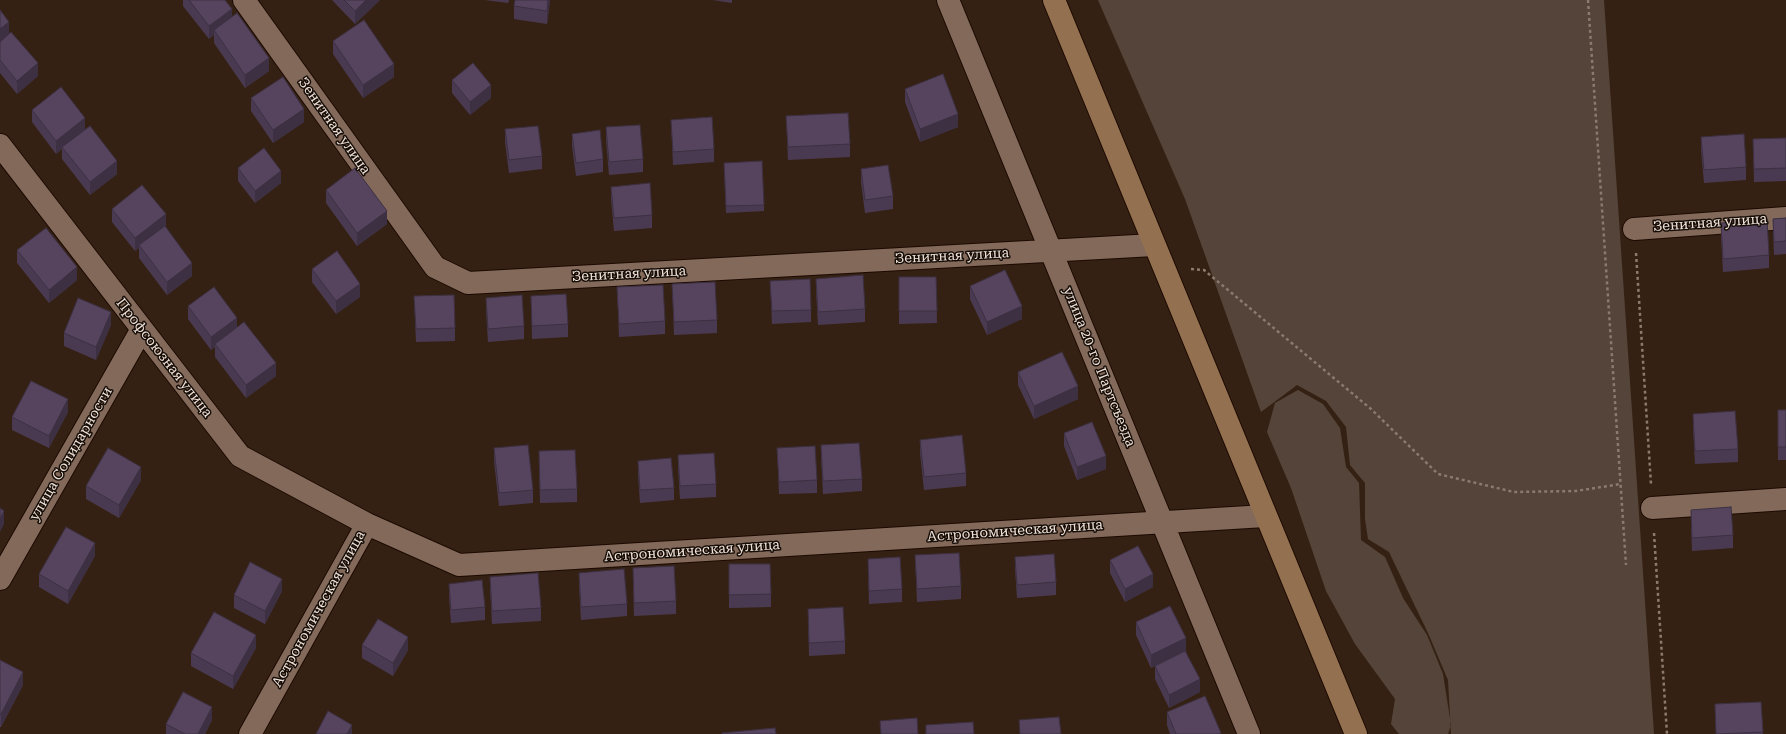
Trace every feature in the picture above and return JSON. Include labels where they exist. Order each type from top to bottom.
[{"type":"main road","points":[[1054,0],[1265,516],[1356,734]]},
{"type":"street","name":"Зенитная улица","points":[[244,0],[435,267],[468,283],[1154,245]]},
{"type":"street","name":"улица 20-го Партсъезда","points":[[948,0],[1249,734]]},
{"type":"street","name":"Профсоюзная улица","points":[[0,146],[240,456],[367,524]]},
{"type":"street","name":"Зенитная улица","points":[[1634,229],[1786,218]]},
{"type":"street","name":"улица Солидарности","points":[[0,579],[142,329]]},
{"type":"street","points":[[1652,508],[1786,499]]},
{"type":"street","name":"Астрономическая улица","points":[[250,734],[367,524],[459,565],[1265,516]]},
{"type":"path","points":[[1588,0],[1626,565]]},
{"type":"path","points":[[1163,266],[1204,270],[1371,409],[1438,474],[1514,492],[1576,491],[1621,484]]},
{"type":"shaded area","points":[[1098,0],[1604,0],[1654,734],[1451,734],[1448,680],[1428,633],[1389,552],[1368,539],[1365,519],[1365,483],[1350,465],[1346,427],[1326,401],[1297,385],[1261,412],[1185,199]]},
{"type":"shaded area","points":[[1298,390],[1323,404],[1340,428],[1346,467],[1359,483],[1361,540],[1385,557],[1403,598],[1427,635],[1443,674],[1451,725],[1448,734],[1399,734],[1391,724],[1395,699],[1355,644],[1326,591],[1291,488],[1267,432],[1275,403]]},
{"type":"building","points":[[189,0],[225,0],[232,9],[209,26]]},
{"type":"building","points":[[344,0],[366,0],[355,11]]},
{"type":"building","points":[[515,0],[548,0],[547,11],[514,6]]},
{"type":"building","points":[[0,10],[9,22],[0,29]]},
{"type":"building","points":[[237,13],[269,58],[245,75],[214,30]]},
{"type":"building","points":[[364,20],[394,64],[363,85],[333,41]]},
{"type":"building","points":[[11,32],[38,63],[17,81],[0,60],[0,42]]},
{"type":"building","points":[[473,63],[491,85],[470,102],[452,80]]},
{"type":"building","points":[[943,74],[958,114],[920,129],[905,89]]},
{"type":"building","points":[[283,77],[304,109],[273,130],[251,98]]},
{"type":"building","points":[[61,87],[85,118],[56,141],[32,110]]},
{"type":"building","points":[[848,113],[850,144],[788,147],[786,116]]},
{"type":"building","points":[[712,117],[714,149],[673,152],[671,120]]},
{"type":"building","points":[[640,125],[643,159],[609,162],[606,127]]},
{"type":"building","points":[[90,126],[117,161],[90,182],[62,147]]},
{"type":"building","points":[[538,126],[542,156],[509,160],[505,129]]},
{"type":"building","points":[[600,130],[603,159],[576,163],[572,134]]},
{"type":"building","points":[[1744,134],[1746,167],[1704,170],[1701,137]]},
{"type":"building","points":[[1786,138],[1786,168],[1754,169],[1753,139]]},
{"type":"building","points":[[264,148],[281,171],[255,191],[238,168]]},
{"type":"building","points":[[762,161],[764,205],[726,206],[724,163]]},
{"type":"building","points":[[888,165],[893,196],[865,200],[861,169]]},
{"type":"building","points":[[355,168],[387,211],[357,233],[326,190]]},
{"type":"building","points":[[650,183],[652,215],[614,218],[611,187]]},
{"type":"building","points":[[142,185],[166,214],[135,238],[112,209]]},
{"type":"building","points":[[1786,218],[1786,241],[1774,242],[1773,219]]},
{"type":"building","points":[[1767,219],[1769,255],[1723,259],[1721,223]]},
{"type":"building","points":[[165,226],[192,263],[167,282],[139,245]]},
{"type":"building","points":[[46,228],[77,267],[49,290],[17,250]]},
{"type":"building","points":[[337,251],[360,284],[336,301],[312,269]]},
{"type":"building","points":[[1005,270],[1022,306],[987,322],[970,286]]},
{"type":"building","points":[[863,275],[865,309],[818,312],[816,279]]},
{"type":"building","points":[[899,277],[936,277],[937,311],[899,311]]},
{"type":"building","points":[[810,279],[811,310],[772,311],[770,281]]},
{"type":"building","points":[[715,282],[717,320],[674,322],[672,284]]},
{"type":"building","points":[[663,285],[665,321],[619,324],[617,287]]},
{"type":"building","points":[[214,287],[237,318],[211,337],[188,306]]},
{"type":"building","points":[[566,294],[568,324],[532,326],[531,296]]},
{"type":"building","points":[[454,295],[455,328],[416,329],[414,296]]},
{"type":"building","points":[[522,295],[524,326],[488,329],[486,298]]},
{"type":"building","points":[[78,298],[111,312],[96,347],[64,333]]},
{"type":"building","points":[[244,322],[276,363],[246,385],[215,344]]},
{"type":"building","points":[[1062,352],[1078,386],[1034,406],[1018,372]]},
{"type":"building","points":[[31,381],[68,399],[49,436],[12,417]]},
{"type":"building","points":[[1778,410],[1786,410],[1786,447],[1778,447]]},
{"type":"building","points":[[1735,411],[1738,449],[1695,451],[1693,414]]},
{"type":"building","points":[[1092,422],[1106,456],[1077,467],[1064,433]]},
{"type":"building","points":[[962,435],[966,473],[924,477],[920,440]]},
{"type":"building","points":[[859,443],[862,479],[823,481],[821,445]]},
{"type":"building","points":[[528,445],[533,490],[499,493],[494,448]]},
{"type":"building","points":[[815,446],[817,480],[779,482],[777,448]]},
{"type":"building","points":[[108,448],[141,467],[119,505],[86,486]]},
{"type":"building","points":[[575,450],[577,489],[540,490],[539,451]]},
{"type":"building","points":[[714,453],[716,484],[680,486],[678,455]]},
{"type":"building","points":[[671,458],[674,488],[640,490],[638,461]]},
{"type":"building","points":[[1731,507],[1733,535],[1692,538],[1691,510]]},
{"type":"building","points":[[0,508],[4,511],[0,519]]},
{"type":"building","points":[[66,527],[95,543],[68,591],[39,574]]},
{"type":"building","points":[[1138,546],[1153,574],[1125,589],[1110,560]]},
{"type":"building","points":[[959,553],[961,586],[917,589],[915,555]]},
{"type":"building","points":[[1054,554],[1056,582],[1017,585],[1015,557]]},
{"type":"building","points":[[900,557],[902,589],[869,591],[868,559]]},
{"type":"building","points":[[250,562],[282,579],[265,611],[234,595]]},
{"type":"building","points":[[729,564],[770,564],[771,594],[729,595]]},
{"type":"building","points":[[674,566],[676,601],[634,603],[633,568]]},
{"type":"building","points":[[624,569],[627,604],[581,607],[579,573]]},
{"type":"building","points":[[538,573],[541,608],[492,611],[490,577]]},
{"type":"building","points":[[482,580],[485,607],[451,610],[449,584]]},
{"type":"building","points":[[1170,606],[1186,638],[1151,655],[1136,622]]},
{"type":"building","points":[[843,607],[845,641],[809,643],[808,609]]},
{"type":"building","points":[[214,612],[256,635],[233,676],[191,653]]},
{"type":"building","points":[[378,619],[408,637],[393,663],[362,645]]},
{"type":"building","points":[[1185,651],[1200,679],[1169,695],[1155,666]]},
{"type":"building","points":[[0,660],[23,672],[1,714],[0,714]]},
{"type":"building","points":[[183,692],[212,707],[198,734],[185,734],[166,724]]},
{"type":"building","points":[[1205,696],[1221,733],[1176,734],[1167,712]]},
{"type":"building","points":[[1761,702],[1763,732],[1716,734],[1715,704]]},
{"type":"building","points":[[328,711],[352,725],[347,734],[316,734]]},
{"type":"building","points":[[1059,717],[1061,734],[1020,734],[1019,720]]},
{"type":"building","points":[[917,718],[918,734],[881,734],[880,721]]},
{"type":"building","points":[[973,722],[974,734],[926,734],[926,725]]},
{"type":"building","points":[[775,728],[776,734],[722,734],[722,733]]}]
